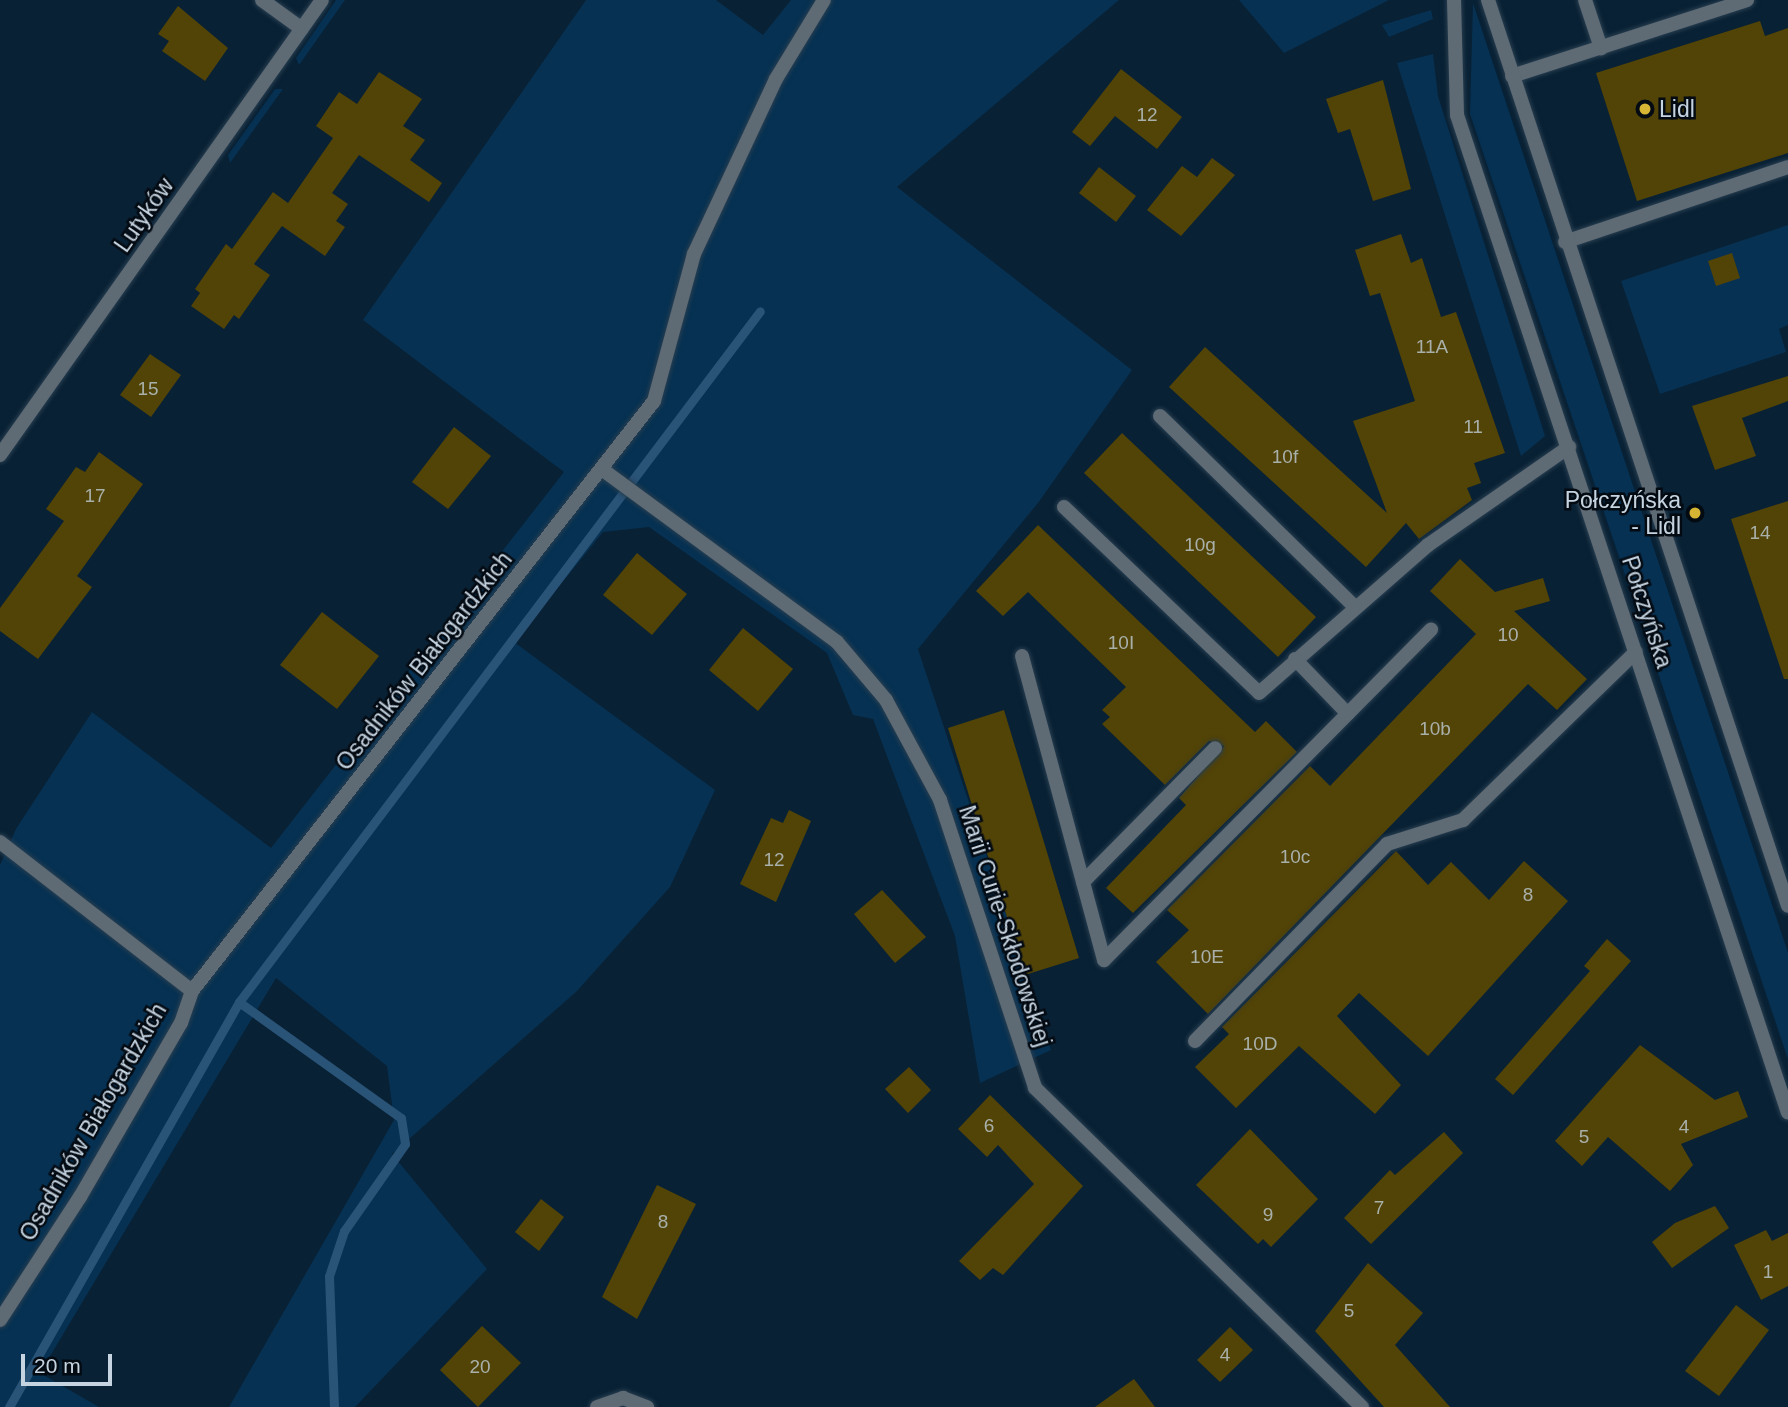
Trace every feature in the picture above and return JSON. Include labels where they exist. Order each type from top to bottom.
[{"type":"street","points":[[262,0],[302,29]]},
{"type":"street","name":"Lutyków","points":[[0,455],[322,0]]},
{"type":"street","name":"Osadników Białogardzkich","points":[[0,1320],[80,1197],[181,1023],[192,991],[603,470],[653,401],[694,254],[776,79],[824,0]]},
{"type":"street","name":"Połczyńska","points":[[1454,0],[1457,115],[1788,1113]]},
{"type":"street","name":"Połczyńska","points":[[1488,0],[1565,242],[1788,906]]},
{"type":"street","points":[[1585,0],[1601,48]]},
{"type":"street","points":[[1513,76],[1747,0]]},
{"type":"street","points":[[1565,242],[1788,167]]},
{"type":"street","points":[[1160,415],[1353,605]]},
{"type":"street","points":[[1063,507],[1259,693],[1353,605],[1569,447]]},
{"type":"street","name":"Marii Curie-Skłodowskiej","points":[[603,470],[635,497],[837,642],[886,700],[940,800],[1035,1088],[1362,1407]]},
{"type":"street","points":[[1022,656],[1104,960],[1432,630]]},
{"type":"street","points":[[1195,1041],[1387,844],[1463,820],[1636,652]]},
{"type":"street","points":[[1295,659],[1348,713]]},
{"type":"street","points":[[1083,881],[1215,748]]},
{"type":"street","points":[[0,842],[192,991]]},
{"type":"street","points":[[597,1407],[623,1398],[647,1407]]},
{"type":"shaded area","points":[[336,0],[345,0],[299,65],[296,58]]},
{"type":"shaded area","points":[[586,0],[716,0],[763,35],[791,0],[1119,0],[897,187],[1132,370],[1038,503],[918,649],[1051,1050],[980,1083],[955,936],[873,719],[853,715],[827,653],[649,527],[603,532],[514,642],[715,790],[670,887],[577,991],[392,1154],[487,1269],[355,1407],[229,1407],[394,1120],[387,1066],[276,978],[40,1373],[99,1407],[0,1407],[0,865],[16,829],[92,712],[271,848],[564,472],[363,320]]},
{"type":"shaded area","points":[[1239,0],[1389,0],[1284,53]]},
{"type":"shaded area","points":[[1473,3],[1788,953],[1788,1059],[1470,114]]},
{"type":"shaded area","points":[[1431,10],[1433,19],[1389,37],[1382,25]]},
{"type":"shaded area","points":[[1433,54],[1438,96],[1545,436],[1521,456],[1397,63]]},
{"type":"shaded area","points":[[275,89],[283,89],[230,163],[228,155]]},
{"type":"shaded area","points":[[1788,225],[1788,325],[1779,329],[1786,352],[1660,394],[1621,281]]},
{"type":"building","points":[[178,6],[228,48],[205,81],[162,51],[169,41],[158,34]]},
{"type":"building","points":[[1760,21],[1765,36],[1788,28],[1788,153],[1637,201],[1596,73]]},
{"type":"building","points":[[1121,69],[1182,117],[1157,149],[1115,116],[1090,146],[1072,132]]},
{"type":"building","points":[[379,72],[422,99],[403,126],[425,140],[410,160],[442,183],[429,202],[359,155],[332,193],[348,204],[336,221],[345,227],[325,256],[282,226],[254,264],[270,275],[239,319],[234,315],[224,329],[191,306],[200,293],[195,289],[226,244],[232,249],[273,192],[288,203],[333,138],[316,126],[339,92],[357,104]]},
{"type":"building","points":[[1383,80],[1411,189],[1373,201],[1350,129],[1338,133],[1326,99]]},
{"type":"building","points":[[1212,158],[1235,175],[1181,236],[1147,210],[1182,166],[1197,177]]},
{"type":"building","points":[[1099,167],[1136,196],[1116,222],[1079,193]]},
{"type":"building","points":[[1401,234],[1411,263],[1422,258],[1441,317],[1456,312],[1505,453],[1474,463],[1481,483],[1467,488],[1472,500],[1419,539],[1406,523],[1366,567],[1169,387],[1205,347],[1387,513],[1353,421],[1415,401],[1380,293],[1370,296],[1355,250]]},
{"type":"building","points":[[1732,253],[1740,278],[1716,286],[1708,261]]},
{"type":"building","points":[[150,354],[181,375],[151,417],[120,395]]},
{"type":"building","points":[[1788,376],[1788,401],[1742,418],[1756,456],[1715,470],[1692,406]]},
{"type":"building","points":[[454,427],[491,456],[448,509],[412,482]]},
{"type":"building","points":[[1122,433],[1316,617],[1278,657],[1084,473]]},
{"type":"building","points":[[99,452],[143,484],[77,576],[92,587],[38,659],[0,631],[0,608],[64,521],[46,509],[76,467],[85,472]]},
{"type":"building","points":[[1788,501],[1788,679],[1784,679],[1731,519]]},
{"type":"building","points":[[1038,525],[1255,732],[1266,721],[1297,752],[1133,913],[1106,888],[1186,805],[1179,798],[1224,746],[1209,741],[1165,785],[1102,724],[1110,717],[1102,710],[1126,687],[1028,592],[1003,616],[976,591]]},
{"type":"building","points":[[637,553],[687,594],[652,635],[603,595]]},
{"type":"building","points":[[1460,559],[1495,592],[1543,578],[1550,601],[1514,611],[1587,679],[1557,710],[1528,684],[1208,1014],[1156,962],[1189,930],[1167,910],[1310,766],[1330,786],[1476,634],[1430,591]]},
{"type":"building","points":[[322,612],[379,656],[337,709],[280,665]]},
{"type":"building","points":[[743,628],[793,669],[758,711],[709,670]]},
{"type":"building","points":[[1004,710],[1079,958],[1025,975],[948,728]]},
{"type":"building","points":[[789,810],[811,821],[776,902],[740,884],[771,818],[783,823]]},
{"type":"building","points":[[1396,851],[1428,885],[1451,862],[1489,900],[1524,861],[1568,901],[1428,1056],[1359,993],[1337,1016],[1401,1085],[1375,1114],[1299,1046],[1236,1108],[1195,1067],[1229,1034],[1222,1027]]},
{"type":"building","points":[[882,890],[926,937],[895,963],[854,914]]},
{"type":"building","points":[[1607,939],[1631,961],[1513,1095],[1495,1079],[1590,971],[1584,966]]},
{"type":"building","points":[[1640,1045],[1715,1100],[1738,1091],[1748,1117],[1681,1144],[1693,1165],[1670,1191],[1608,1137],[1582,1166],[1555,1141]]},
{"type":"building","points":[[909,1067],[931,1090],[908,1113],[885,1089]]},
{"type":"building","points":[[990,1095],[1083,1186],[1003,1275],[993,1268],[980,1280],[959,1261],[1034,1184],[998,1145],[987,1157],[958,1129]]},
{"type":"building","points":[[1250,1129],[1318,1199],[1271,1247],[1263,1239],[1258,1244],[1196,1185]]},
{"type":"building","points":[[1444,1132],[1463,1153],[1371,1244],[1344,1218],[1390,1170],[1395,1175]]},
{"type":"building","points":[[657,1185],[696,1204],[637,1319],[602,1297]]},
{"type":"building","points":[[541,1199],[564,1217],[539,1251],[515,1232]]},
{"type":"building","points":[[1715,1206],[1729,1228],[1672,1268],[1652,1242],[1675,1223]]},
{"type":"building","points":[[1766,1230],[1772,1241],[1788,1233],[1788,1286],[1761,1300],[1734,1245]]},
{"type":"building","points":[[1368,1263],[1423,1313],[1395,1345],[1450,1407],[1384,1407],[1315,1331]]},
{"type":"building","points":[[1736,1305],[1769,1330],[1719,1396],[1685,1371]]},
{"type":"building","points":[[482,1326],[521,1363],[478,1407],[440,1370]]},
{"type":"building","points":[[1230,1327],[1253,1350],[1220,1382],[1197,1360]]},
{"type":"building","points":[[1134,1379],[1155,1407],[1095,1407]]},
{"type":"waterway","points":[[9,1407],[239,1002],[760,311]]},
{"type":"waterway","points":[[239,1002],[401,1118],[405,1144],[344,1231],[329,1276],[334,1407]]},
{"type":"place","name":"Lidl","points":[[1645,109]]},
{"type":"place","name":"Połczyńska - Lidl","points":[[1695,513]]}]
